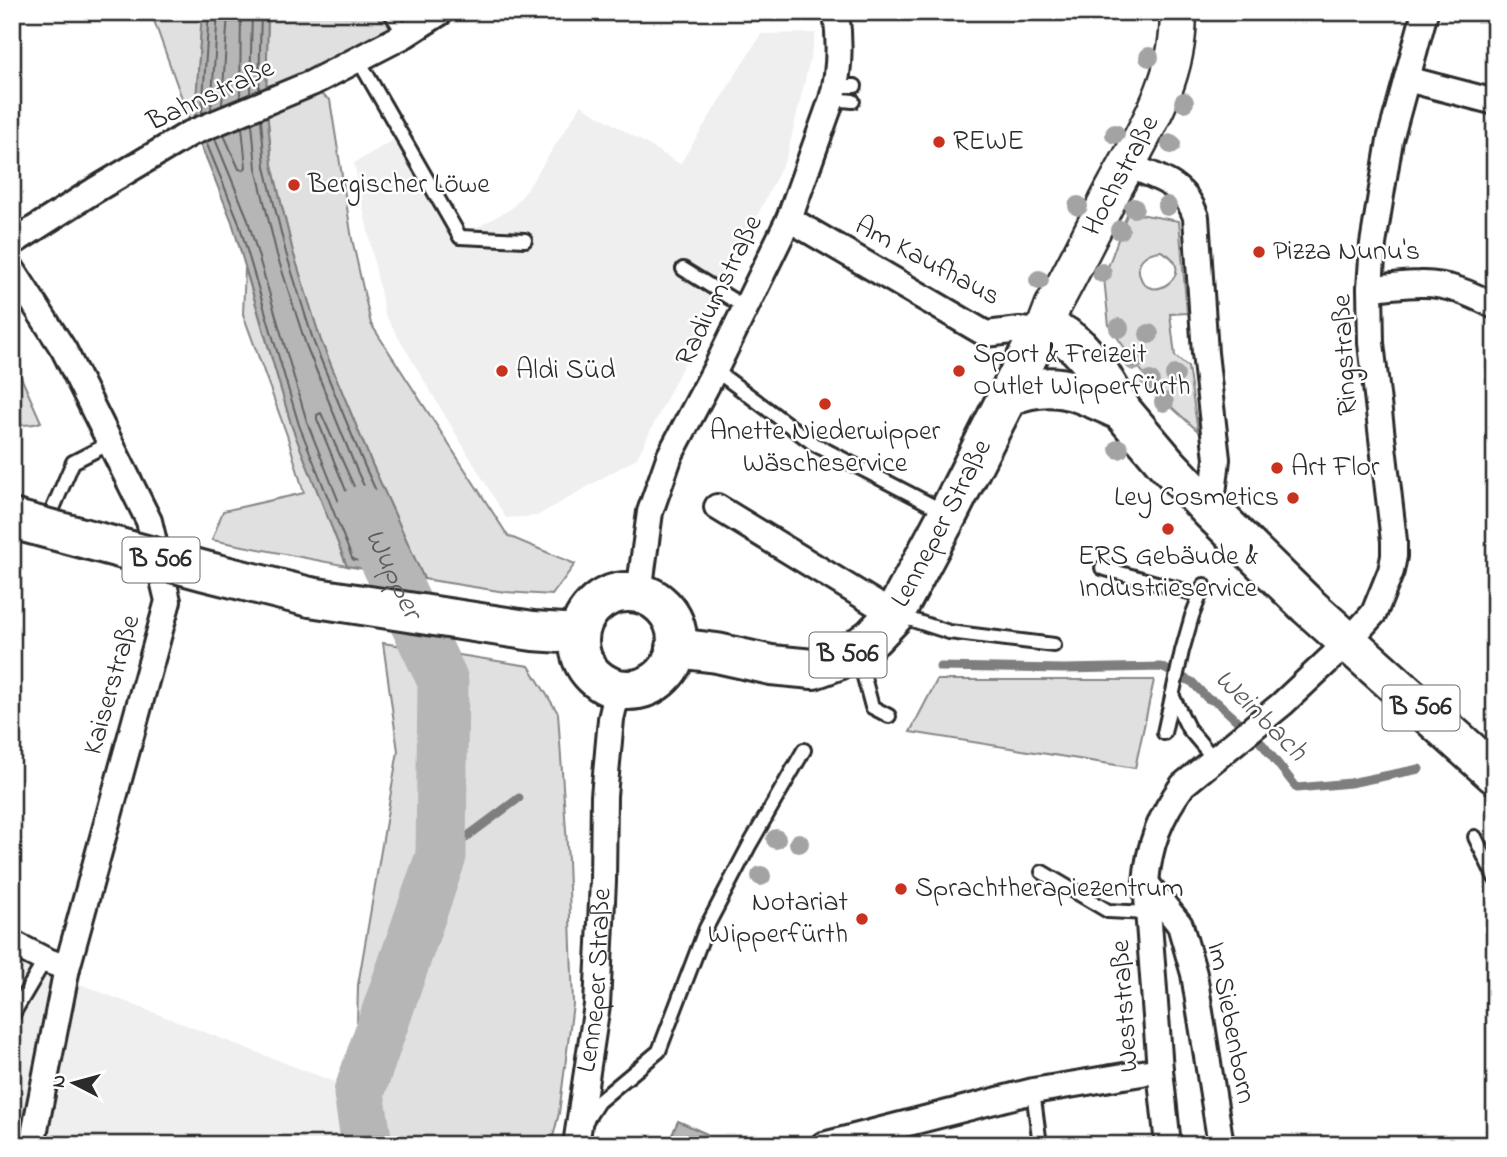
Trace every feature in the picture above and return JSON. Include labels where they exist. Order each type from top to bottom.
[{"type":"main road","name":"Lenneper Straße","points":[[676,648],[717,653],[771,665],[813,669],[838,660],[873,637],[894,615],[1032,348],[1043,332]]},
{"type":"main road","name":"B 506","points":[[1043,332],[1064,336],[1078,348],[1096,367],[1122,411],[1211,511],[1290,590],[1495,774]]},
{"type":"main road","name":"B 506","points":[[1008,396],[1030,388],[1063,388],[1122,411]]},
{"type":"main road","name":"B 506","points":[[12,519],[205,572],[310,597],[533,631],[579,634]]},
{"type":"main road","points":[[639,593],[655,600],[668,613],[676,630],[676,648],[671,663],[662,676],[649,685],[634,690],[618,689],[591,673],[581,655],[579,634],[590,609],[600,600],[612,594],[639,593]]},
{"type":"street","name":"Bahnstraße","points":[[12,243],[189,134],[312,83],[405,35],[441,12]]},
{"type":"street","name":"Radiumstraße","points":[[639,593],[650,512],[670,455],[789,219],[844,93],[836,12]]},
{"type":"street","name":"Hochstraße","points":[[1043,332],[1166,86],[1176,43],[1178,12]]},
{"type":"street","name":"Ringstraße","points":[[1347,642],[1374,613],[1387,585],[1394,556],[1371,343],[1370,288],[1373,244],[1384,172],[1395,119],[1425,12]]},
{"type":"street","points":[[1407,79],[1495,102]]},
{"type":"street","points":[[1128,164],[1177,188],[1192,205],[1196,217],[1205,353],[1217,459],[1211,511]]},
{"type":"street","name":"Am Kaufhaus","points":[[789,219],[986,334],[1020,330],[1043,332]]},
{"type":"street","name":"Kaiserstraße","points":[[12,269],[64,350],[149,521],[168,601],[56,964],[32,1145]]},
{"type":"street","points":[[1370,288],[1422,283],[1442,285],[1495,306]]},
{"type":"street","points":[[717,507],[894,615]]},
{"type":"street","name":"Weststraße","points":[[1168,1145],[1146,883],[1152,842],[1168,808],[1183,785],[1296,692],[1347,642]]},
{"type":"street","name":"Lenneper Straße","points":[[577,1139],[597,1005],[604,796],[611,719],[618,689]]},
{"type":"street","name":"Im Siebenborn","points":[[1146,883],[1180,925],[1194,974],[1222,1145]]},
{"type":"street","points":[[12,943],[56,964]]},
{"type":"street","points":[[823,1145],[1033,1091],[1160,1070]]},
{"type":"lane","points":[[390,12],[405,35]]},
{"type":"lane","points":[[358,59],[460,237],[525,240]]},
{"type":"lane","points":[[683,269],[746,308]]},
{"type":"lane","points":[[715,370],[814,444],[948,514]]},
{"type":"lane","points":[[51,513],[73,462],[110,443]]},
{"type":"lane","points":[[1102,568],[1202,590],[1182,651],[1164,733]]},
{"type":"lane","points":[[894,615],[948,632],[1054,645]]},
{"type":"lane","points":[[856,649],[872,707],[889,716]]},
{"type":"lane","points":[[1172,695],[1188,728],[1214,759]]},
{"type":"lane","points":[[577,1139],[598,1102],[659,1051],[706,928],[803,750]]},
{"type":"lane","points":[[1475,836],[1495,879]]},
{"type":"lane","points":[[1482,870],[1495,879]]},
{"type":"lane","points":[[1042,873],[1108,911],[1148,913]]},
{"type":"lane","points":[[14,1007],[56,964]]},
{"type":"lane","points":[[1033,1091],[1041,1145]]},
{"type":"shaded area","points":[[151,12],[202,12],[194,132]]},
{"type":"shaded area","points":[[268,12],[342,12],[345,16],[351,12],[390,12],[405,35],[315,91],[330,100],[352,239],[371,324],[508,536],[575,564],[552,595],[505,592],[424,579],[321,341],[293,252],[272,165],[266,99]]},
{"type":"shaded area","points":[[816,33],[787,156],[637,458],[537,516],[506,518],[385,315],[354,163],[402,135],[460,237],[512,208],[526,191],[581,105],[680,164],[761,34]]},
{"type":"shaded area","points":[[1128,212],[1179,221],[1187,313],[1170,314],[1175,356],[1188,367],[1198,431],[1166,402],[1109,326],[1104,278]],"holes":[[[1161,251],[1172,259],[1176,267],[1175,276],[1169,283],[1153,288],[1145,285],[1139,270],[1143,258]]]},
{"type":"shaded area","points":[[245,268],[292,427],[347,566],[212,540],[223,511],[304,493],[287,435],[243,314]]},
{"type":"shaded area","points":[[12,357],[41,422],[27,425],[12,423]]},
{"type":"shaded area","points":[[383,643],[529,666],[558,713],[568,860],[573,1004],[559,1113],[551,1145],[354,1145],[358,985],[398,751]]},
{"type":"shaded area","points":[[937,680],[1154,680],[1135,768],[910,732]]},
{"type":"shaded area","points":[[12,958],[355,1090],[354,1145],[12,1145]]},
{"type":"water","points":[[202,12],[268,12],[266,99],[272,165],[293,252],[321,341],[424,579],[347,566],[292,427],[232,222],[194,132]]},
{"type":"water","points":[[678,1121],[707,1134],[702,1145],[688,1145],[671,1137]]},
{"type":"waterway","name":"Wupper","points":[[362,511],[443,681],[441,856],[359,1093],[367,1145]]},
{"type":"waterway","name":"Weinbach","points":[[940,667],[1161,667],[1192,682],[1207,698],[1217,702],[1263,745],[1297,788],[1350,783],[1419,769]]},
{"type":"waterway","name":"Weinbach","points":[[441,856],[519,798]]},
{"type":"place","name":"REWE","points":[[939,142]]},
{"type":"place","name":"Bergischer Löwe","points":[[294,185]]},
{"type":"place","name":"Pizza Nunu's","points":[[1259,252]]},
{"type":"place","name":"Aldi Süd","points":[[502,371]]},
{"type":"place","name":"Sport & Freizeit Outlet Wipperfürth","points":[[959,371]]},
{"type":"place","name":"Anette Niederwipper Wäscheservice","points":[[825,404]]},
{"type":"place","name":"Art Flor","points":[[1277,468]]},
{"type":"place","name":"Ley Cosmetics","points":[[1293,498]]},
{"type":"place","name":"ERS Gebäude & Industrieservice","points":[[1168,529]]},
{"type":"place","name":"Sprachtherapiezentrum","points":[[901,889]]},
{"type":"place","name":"Notariat Wipperfürth","points":[[862,919]]}]
